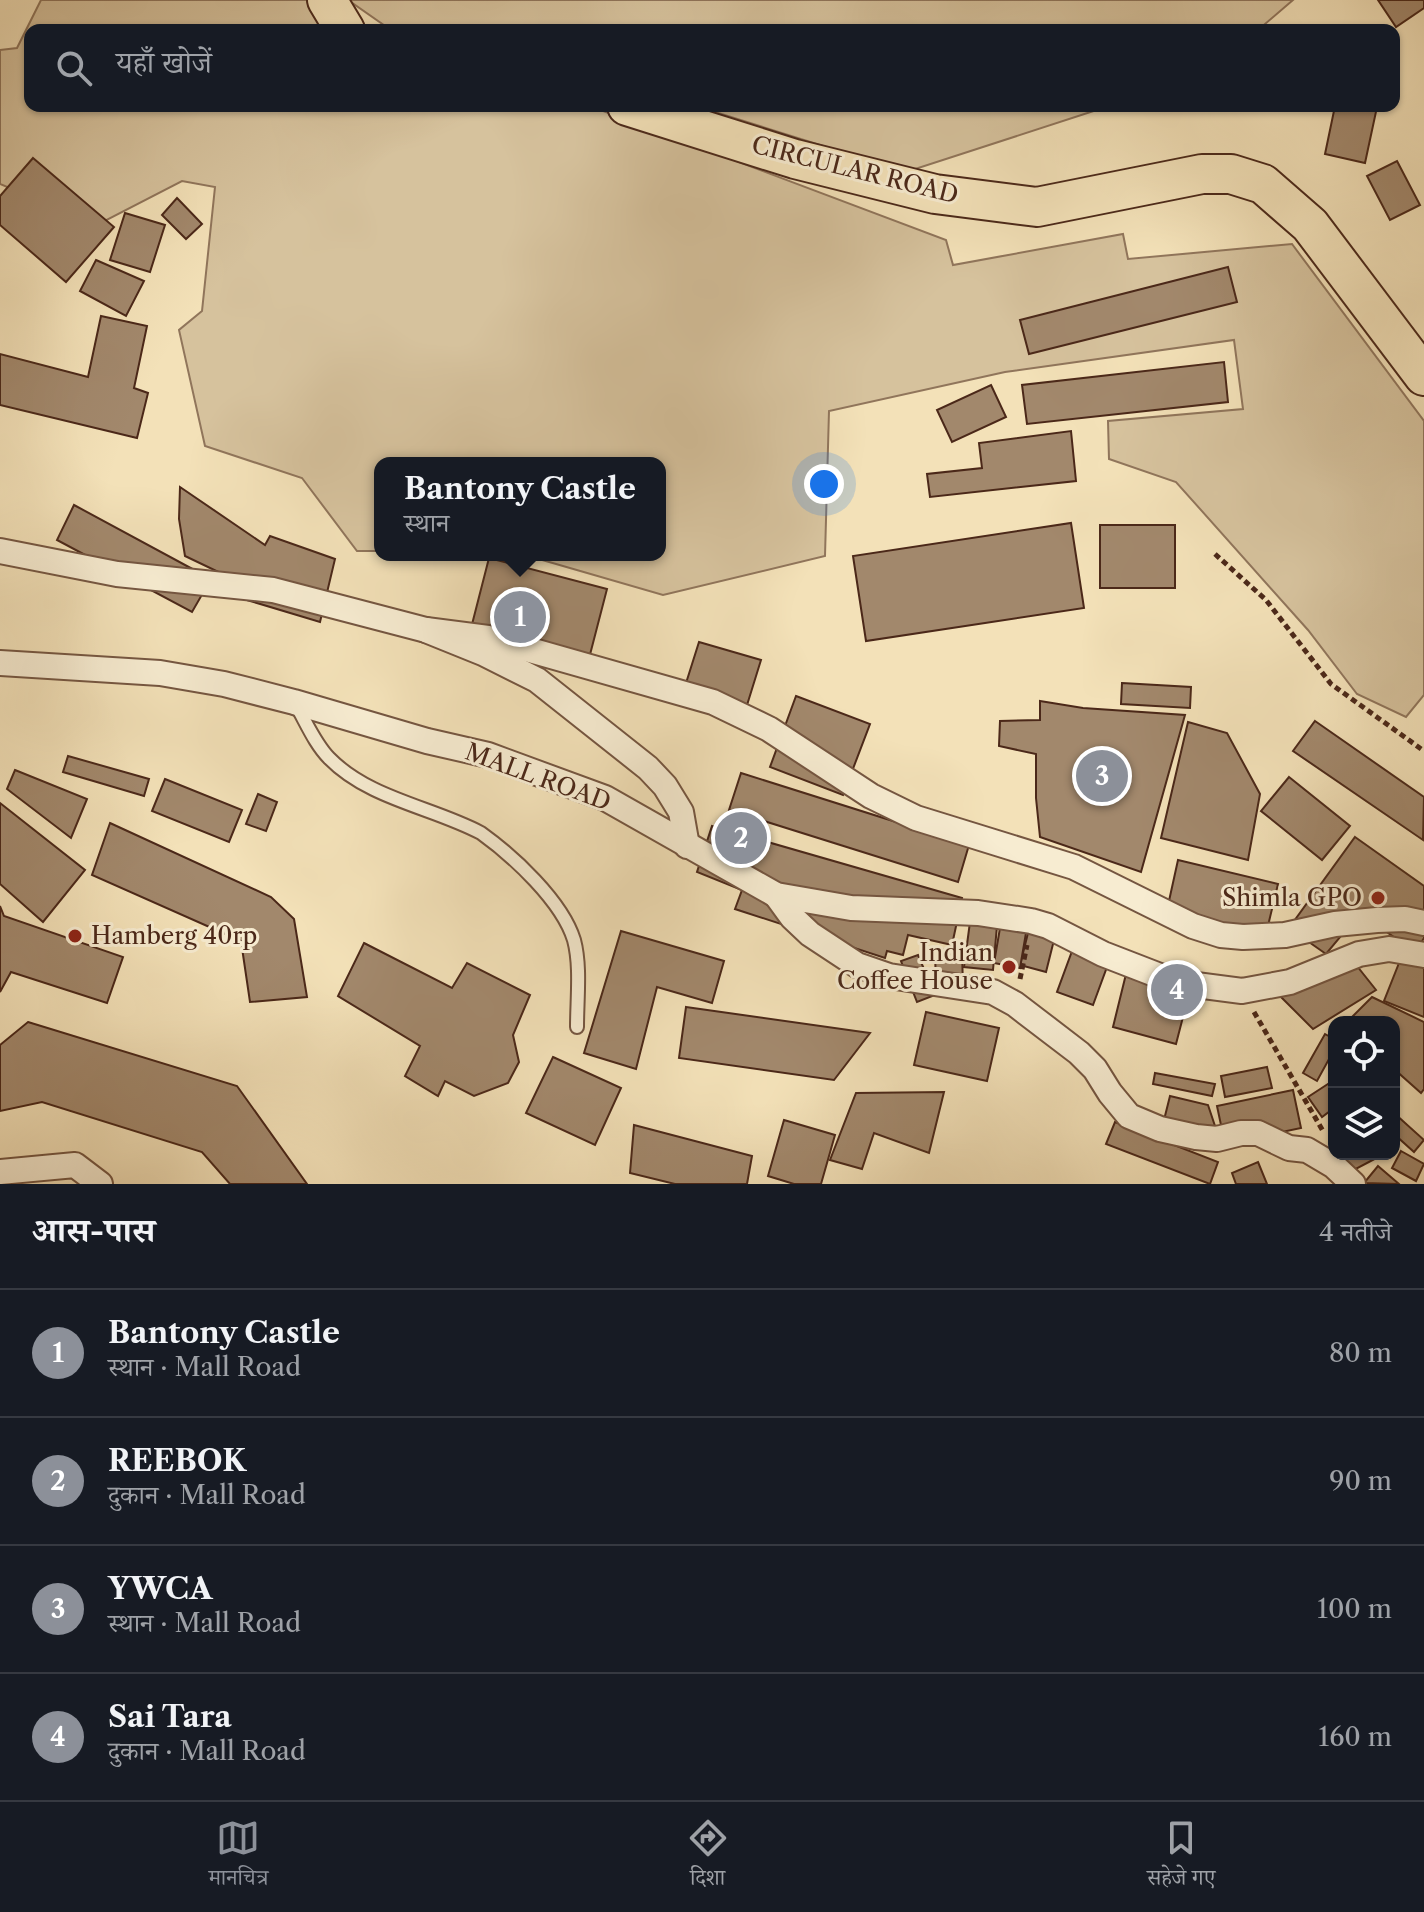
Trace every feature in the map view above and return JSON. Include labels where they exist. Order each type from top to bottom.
[{"type":"main road","points":[[327,0],[341,24]]},
{"type":"main road","name":"CIRCULAR ROAD","points":[[646,112],[795,159],[921,190],[1037,207],[1202,174],[1231,174],[1263,184],[1310,225],[1424,376]]},
{"type":"street","points":[[0,551],[117,574],[273,590],[426,630],[488,638],[713,702],[769,729],[860,790],[916,818],[1074,867],[1193,926],[1221,935],[1285,935],[1335,924],[1377,920],[1405,919],[1424,923]]},
{"type":"street","points":[[426,630],[483,653],[537,680],[610,736],[665,786],[681,812],[687,846]]},
{"type":"street","name":"MALL ROAD","points":[[0,663],[160,673],[224,684],[294,702],[427,741],[488,755],[605,798],[776,895],[851,908],[978,913],[1031,921],[1165,978],[1242,991],[1290,982],[1359,954],[1389,949],[1424,955]]},
{"type":"street","points":[[776,895],[810,934],[857,965],[889,976],[993,992],[1015,1004],[1079,1053],[1095,1069],[1129,1116],[1160,1129],[1196,1137],[1217,1139],[1241,1133],[1258,1133],[1289,1148],[1307,1150],[1334,1166],[1353,1184]]},
{"type":"street","points":[[0,1172],[75,1165],[100,1184]]},
{"type":"lane","points":[[294,702],[328,757],[347,773],[375,789],[481,833],[549,897],[565,919],[574,941],[577,1027]]},
{"type":"path","points":[[1215,554],[1266,600],[1331,684],[1424,751]]},
{"type":"path","points":[[1015,1004],[1031,921]]},
{"type":"path","points":[[1242,991],[1326,1136]]},
{"type":"shaded area","points":[[41,0],[319,0],[334,24],[29,24]]},
{"type":"shaded area","points":[[348,0],[1293,0],[1265,24],[382,24]]},
{"type":"shaded area","points":[[24,34],[24,112],[606,112],[946,240],[953,265],[1123,234],[1128,259],[1292,244],[1424,421],[1424,695],[1406,717],[1357,694],[1308,630],[1176,482],[1109,459],[1108,421],[1243,409],[1234,340],[1005,372],[829,411],[825,556],[663,595],[546,561],[666,561],[666,457],[374,457],[374,551],[357,551],[302,478],[205,446],[179,330],[202,311],[215,187],[182,181],[97,225],[0,184],[0,50],[17,48]]},
{"type":"shaded area","points":[[715,112],[1091,112],[906,172]]},
{"type":"building","points":[[1378,0],[1424,0],[1424,8],[1400,24],[1394,24]]},
{"type":"building","points":[[1334,112],[1376,112],[1365,163],[1325,154]]},
{"type":"building","points":[[33,158],[114,227],[66,282],[0,225],[0,196]]},
{"type":"building","points":[[1397,161],[1420,205],[1390,220],[1367,176]]},
{"type":"building","points":[[177,198],[202,224],[186,239],[162,215]]},
{"type":"building","points":[[125,213],[165,225],[150,272],[110,260]]},
{"type":"building","points":[[96,260],[144,281],[126,316],[80,291]]},
{"type":"building","points":[[1228,267],[1237,302],[1029,354],[1020,320]]},
{"type":"building","points":[[101,316],[147,326],[134,388],[148,393],[137,438],[0,405],[0,354],[88,377]]},
{"type":"building","points":[[1224,362],[1228,402],[1027,424],[1022,385]]},
{"type":"building","points":[[991,385],[1006,417],[952,442],[937,410]]},
{"type":"building","points":[[1071,431],[1076,481],[930,497],[927,474],[982,468],[979,443]]},
{"type":"building","points":[[180,487],[265,545],[270,536],[335,559],[320,622],[247,600],[252,588],[185,556],[179,519]]},
{"type":"building","points":[[74,505],[211,579],[192,612],[57,540]]},
{"type":"building","points":[[1071,523],[1084,608],[866,641],[853,556]]},
{"type":"building","points":[[1100,525],[1175,525],[1175,588],[1100,588]]},
{"type":"building","points":[[488,561],[500,561],[607,589],[586,670],[468,640]]},
{"type":"building","points":[[699,642],[761,660],[743,718],[681,699]]},
{"type":"building","points":[[1122,683],[1191,687],[1190,708],[1121,704]]},
{"type":"building","points":[[796,696],[870,724],[843,795],[770,767]]},
{"type":"building","points":[[1040,701],[1083,708],[1185,715],[1141,872],[1040,837],[1036,754],[999,746],[1000,721],[1040,720]]},
{"type":"building","points":[[1315,721],[1424,797],[1423,840],[1293,751]]},
{"type":"building","points":[[1188,722],[1227,733],[1260,794],[1248,860],[1161,838]]},
{"type":"building","points":[[68,756],[149,779],[144,796],[63,772]]},
{"type":"building","points":[[15,770],[87,799],[71,838],[7,789]]},
{"type":"building","points":[[741,773],[969,845],[958,882],[729,810]]},
{"type":"building","points":[[1289,777],[1350,826],[1322,860],[1261,811]]},
{"type":"building","points":[[165,779],[242,810],[229,842],[152,811]]},
{"type":"building","points":[[258,794],[277,802],[266,831],[246,824]]},
{"type":"building","points":[[0,803],[85,870],[43,922],[0,884]]},
{"type":"building","points":[[110,823],[271,897],[294,919],[307,997],[250,1002],[241,941],[92,875]]},
{"type":"building","points":[[712,826],[962,898],[952,945],[908,935],[903,955],[887,951],[885,958],[735,909],[742,890],[697,872]]},
{"type":"building","points":[[1355,837],[1424,886],[1424,938],[1415,952],[1360,913],[1326,954],[1289,928]]},
{"type":"building","points":[[1178,860],[1278,884],[1266,934],[1167,910]]},
{"type":"building","points":[[0,906],[4,916],[123,957],[107,1003],[11,972],[0,992]]},
{"type":"building","points":[[970,922],[997,926],[993,970],[964,967]]},
{"type":"building","points":[[1030,925],[1056,932],[1046,972],[1020,965]]},
{"type":"building","points":[[1000,928],[1026,933],[1020,968],[994,963]]},
{"type":"building","points":[[621,931],[724,961],[712,1003],[657,987],[636,1069],[584,1053]]},
{"type":"building","points":[[364,943],[452,988],[467,963],[530,995],[513,1035],[519,1062],[508,1083],[474,1096],[445,1081],[438,1096],[405,1076],[420,1046],[338,996]]},
{"type":"building","points":[[1075,943],[1111,956],[1093,1005],[1057,992]]},
{"type":"building","points":[[962,949],[963,989],[936,990],[935,950]]},
{"type":"building","points":[[1403,953],[1424,961],[1424,1017],[1384,1001]]},
{"type":"building","points":[[918,955],[935,995],[917,1002],[901,961]]},
{"type":"building","points":[[1353,961],[1376,990],[1334,1016],[1328,1016],[1328,1020],[1313,1029],[1280,996]]},
{"type":"building","points":[[1127,970],[1191,986],[1176,1044],[1113,1027]]},
{"type":"building","points":[[1372,997],[1424,1022],[1424,1089],[1421,1093],[1400,1074],[1400,1016],[1353,1016]]},
{"type":"building","points":[[686,1007],[870,1033],[834,1080],[679,1058]]},
{"type":"building","points":[[926,1012],[999,1028],[987,1081],[914,1065]]},
{"type":"building","points":[[28,1022],[237,1086],[307,1184],[230,1184],[202,1152],[42,1102],[0,1111],[0,1045]]},
{"type":"building","points":[[1325,1034],[1328,1036],[1328,1061],[1317,1081],[1303,1073]]},
{"type":"building","points":[[553,1057],[621,1088],[595,1145],[526,1113]]},
{"type":"building","points":[[1267,1067],[1272,1088],[1225,1097],[1221,1076]]},
{"type":"building","points":[[1155,1073],[1215,1084],[1212,1096],[1153,1084]]},
{"type":"building","points":[[1328,1084],[1328,1112],[1322,1117],[1308,1097]]},
{"type":"building","points":[[1293,1090],[1301,1128],[1225,1144],[1217,1106]]},
{"type":"building","points":[[944,1092],[929,1153],[874,1133],[862,1169],[830,1160],[856,1093]]},
{"type":"building","points":[[1170,1096],[1208,1105],[1221,1144],[1162,1128]]},
{"type":"building","points":[[1400,1118],[1424,1140],[1414,1152],[1400,1139]]},
{"type":"building","points":[[784,1120],[835,1135],[821,1184],[794,1184],[768,1176]]},
{"type":"building","points":[[1115,1122],[1218,1162],[1210,1184],[1106,1144]]},
{"type":"building","points":[[634,1125],[752,1156],[747,1184],[675,1184],[630,1173]]},
{"type":"building","points":[[1400,1153],[1424,1164],[1416,1181],[1392,1168],[1396,1160],[1400,1160]]},
{"type":"building","points":[[1346,1160],[1373,1160],[1352,1171]]},
{"type":"building","points":[[1258,1162],[1267,1184],[1236,1184],[1232,1173]]},
{"type":"building","points":[[1378,1166],[1399,1184],[1364,1183]]},
{"type":"place","name":"Bantony Castle","points":[[520,617]]},
{"type":"place","name":"YWCA","points":[[1102,776]]},
{"type":"place","name":"REEBOK","points":[[741,838]]},
{"type":"place","name":"Shimla GPO","points":[[1378,898]]},
{"type":"place","name":"Hamberg 40rp","points":[[75,936]]},
{"type":"place","name":"Indian Coffee House","points":[[1009,967]]},
{"type":"place","name":"Sai Tara","points":[[1177,990]]}]
